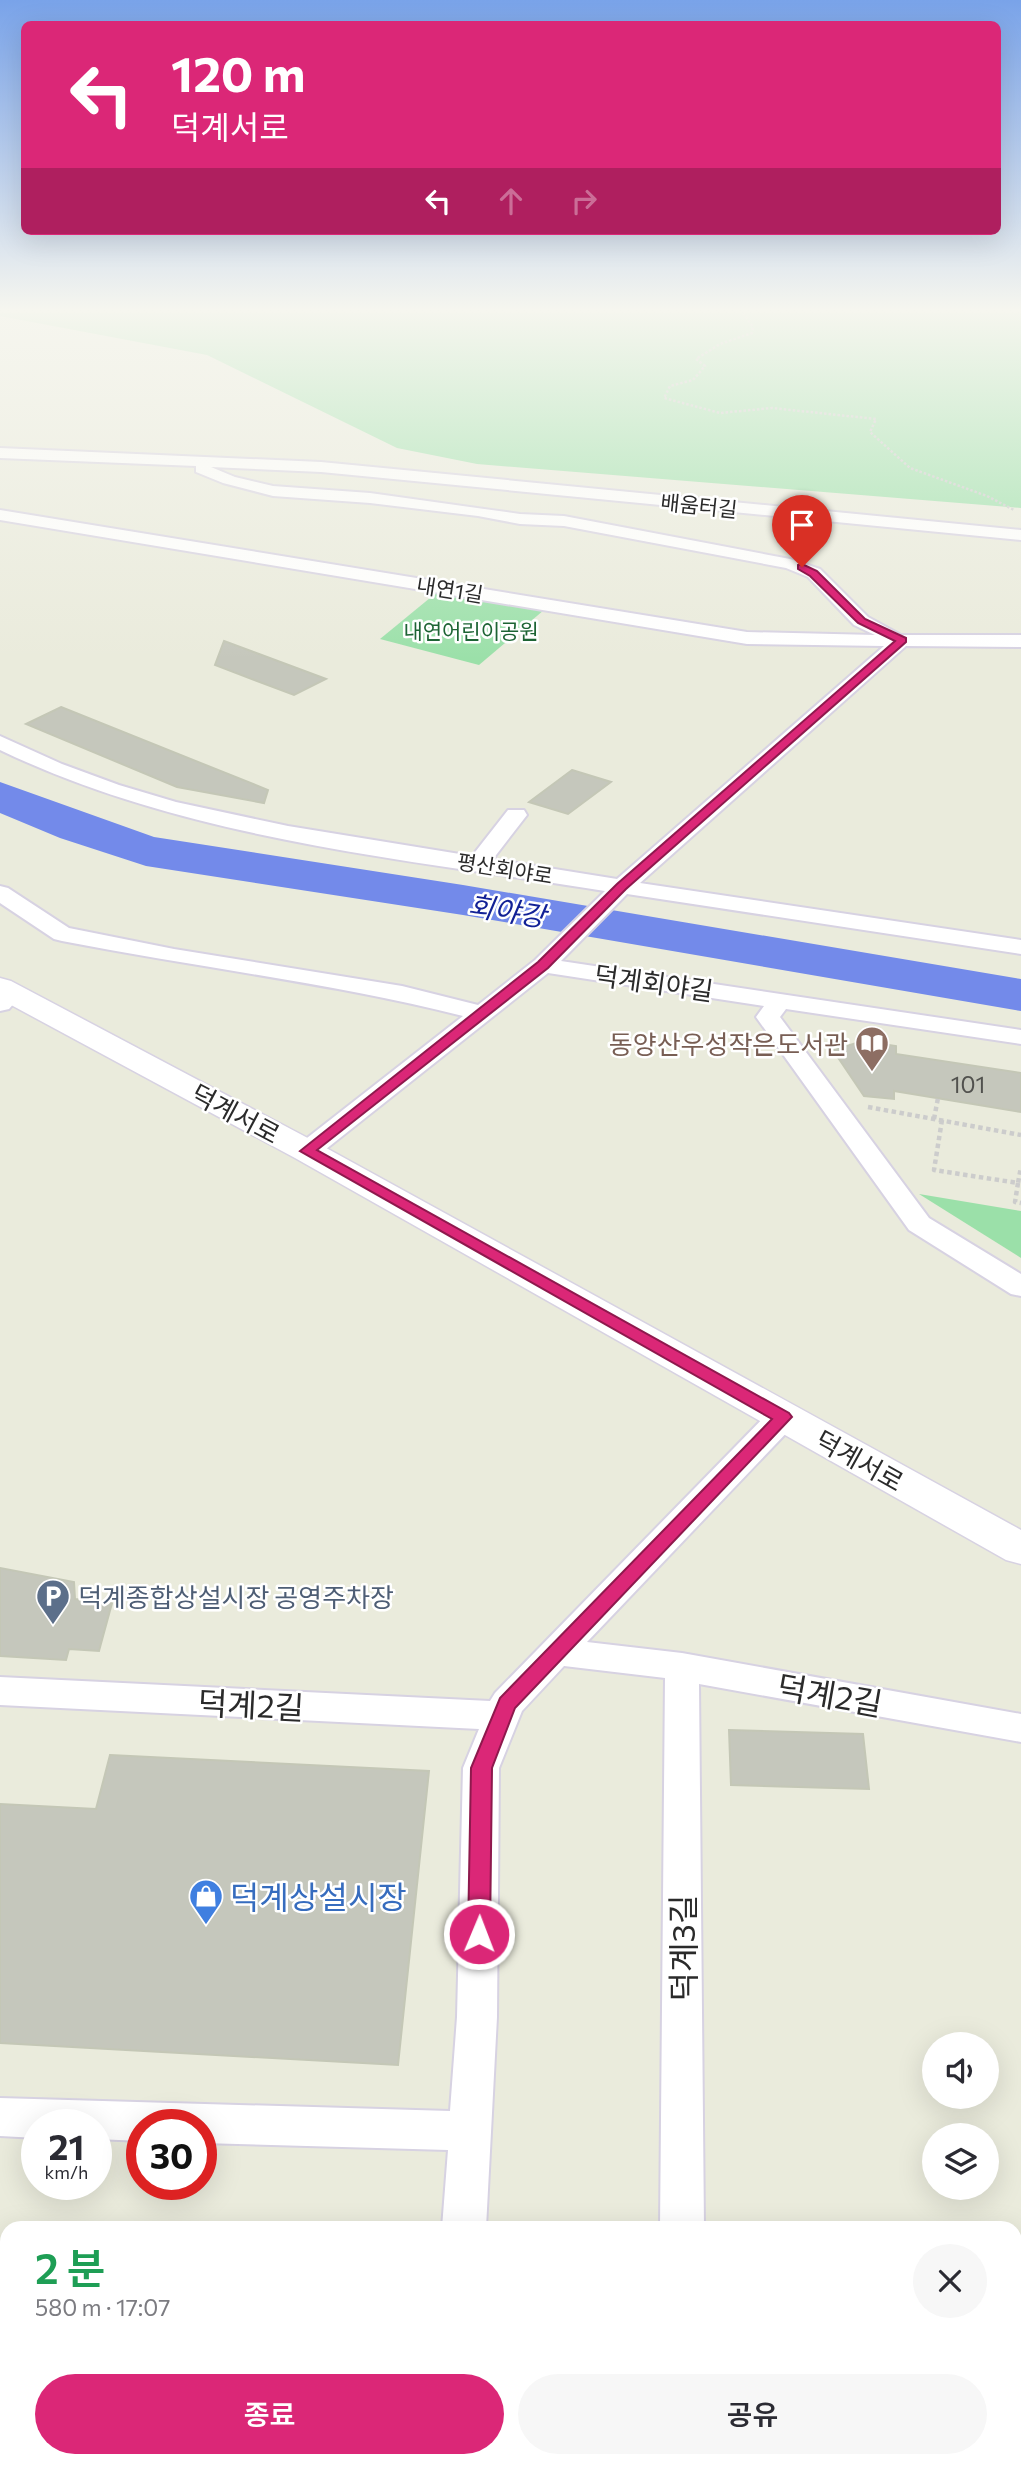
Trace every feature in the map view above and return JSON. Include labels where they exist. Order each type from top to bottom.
[{"type":"street","name":"배움터길","points":[[0,453],[321,467],[1021,535]]},
{"type":"street","points":[[0,473],[18,454]]},
{"type":"street","name":"내연1길","points":[[195,460],[204,471],[273,491],[370,498],[520,519],[564,521],[790,564],[814,573],[861,621],[902,640]]},
{"type":"street","name":"내연1길","points":[[0,515],[747,638],[1021,641]]},
{"type":"street","points":[[307,1151],[551,958],[614,895],[902,640]]},
{"type":"street","name":"평산회야로","points":[[0,742],[131,798],[297,834],[478,863],[614,895],[1021,947]]},
{"type":"street","points":[[478,863],[516,815]]},
{"type":"street","points":[[0,893],[62,934],[174,956],[402,993],[482,1013]]},
{"type":"street","name":"덕계회야길","points":[[551,958],[779,1001],[1021,1037]]},
{"type":"street","name":"덕계서로","points":[[4,995],[307,1151],[1021,1549]]},
{"type":"street","points":[[779,1001],[768,1017],[919,1224],[1021,1287]]},
{"type":"street","points":[[464,2221],[477,2017],[481,1768],[507,1703],[783,1417]]},
{"type":"street","name":"덕계2길","points":[[555,1652],[681,1667],[1021,1728]]},
{"type":"street","name":"덕계3길","points":[[681,1667],[682,2221]]},
{"type":"street","name":"덕계2길","points":[[0,1691],[502,1716]]},
{"type":"street","points":[[0,2117],[470,2131]]},
{"type":"path","points":[[872,428],[870,432],[910,468],[987,496],[1021,514]]},
{"type":"path","points":[[934,1119],[938,1098]]},
{"type":"path","points":[[867,1107],[1021,1135]]},
{"type":"path","points":[[942,1120],[934,1170],[1018,1183]]},
{"type":"path","points":[[1021,1167],[1015,1202],[1021,1203]]},
{"type":"green space","points":[[356,428],[1021,428],[1021,508],[477,464],[397,448]]},
{"type":"green space","name":"내연어린이공원","points":[[436,593],[544,610],[479,665],[380,639]]},
{"type":"green space","points":[[919,1194],[1021,1211],[1021,1258]]},
{"type":"building","points":[[224,641],[326,679],[294,695],[215,665]]},
{"type":"building","points":[[61,707],[268,790],[264,803],[177,787],[26,724]]},
{"type":"building","points":[[572,770],[611,782],[568,814],[529,802]]},
{"type":"building","points":[[863,1041],[896,1046],[896,1054],[1021,1073],[1021,1112],[894,1091],[894,1099],[864,1096],[833,1050]]},
{"type":"building","name":"덕계종합상설시장 공영주차장","points":[[0,1568],[74,1582],[75,1599],[112,1603],[99,1651],[69,1649],[66,1660],[0,1656]]},
{"type":"building","points":[[729,1730],[863,1734],[869,1789],[731,1785]]},
{"type":"building","name":"덕계상설시장","points":[[110,1755],[429,1771],[398,2065],[0,2043],[0,1804],[96,1809]]},
{"type":"waterway","name":"회야강","points":[[0,796],[77,828],[146,851],[463,900],[1021,995]]},
{"type":"place","name":"동양산우성작은도서관","points":[[872,1073]]},
{"type":"place","name":"덕계종합상설시장 공영주차장","points":[[53,1626]]},
{"type":"place","name":"덕계상설시장","points":[[206,1926]]},
{"type":"route","points":[[479,1934],[481,1768],[507,1703],[783,1417],[307,1151],[543,965],[622,887],[902,640],[861,621],[814,573],[802,567]]}]
